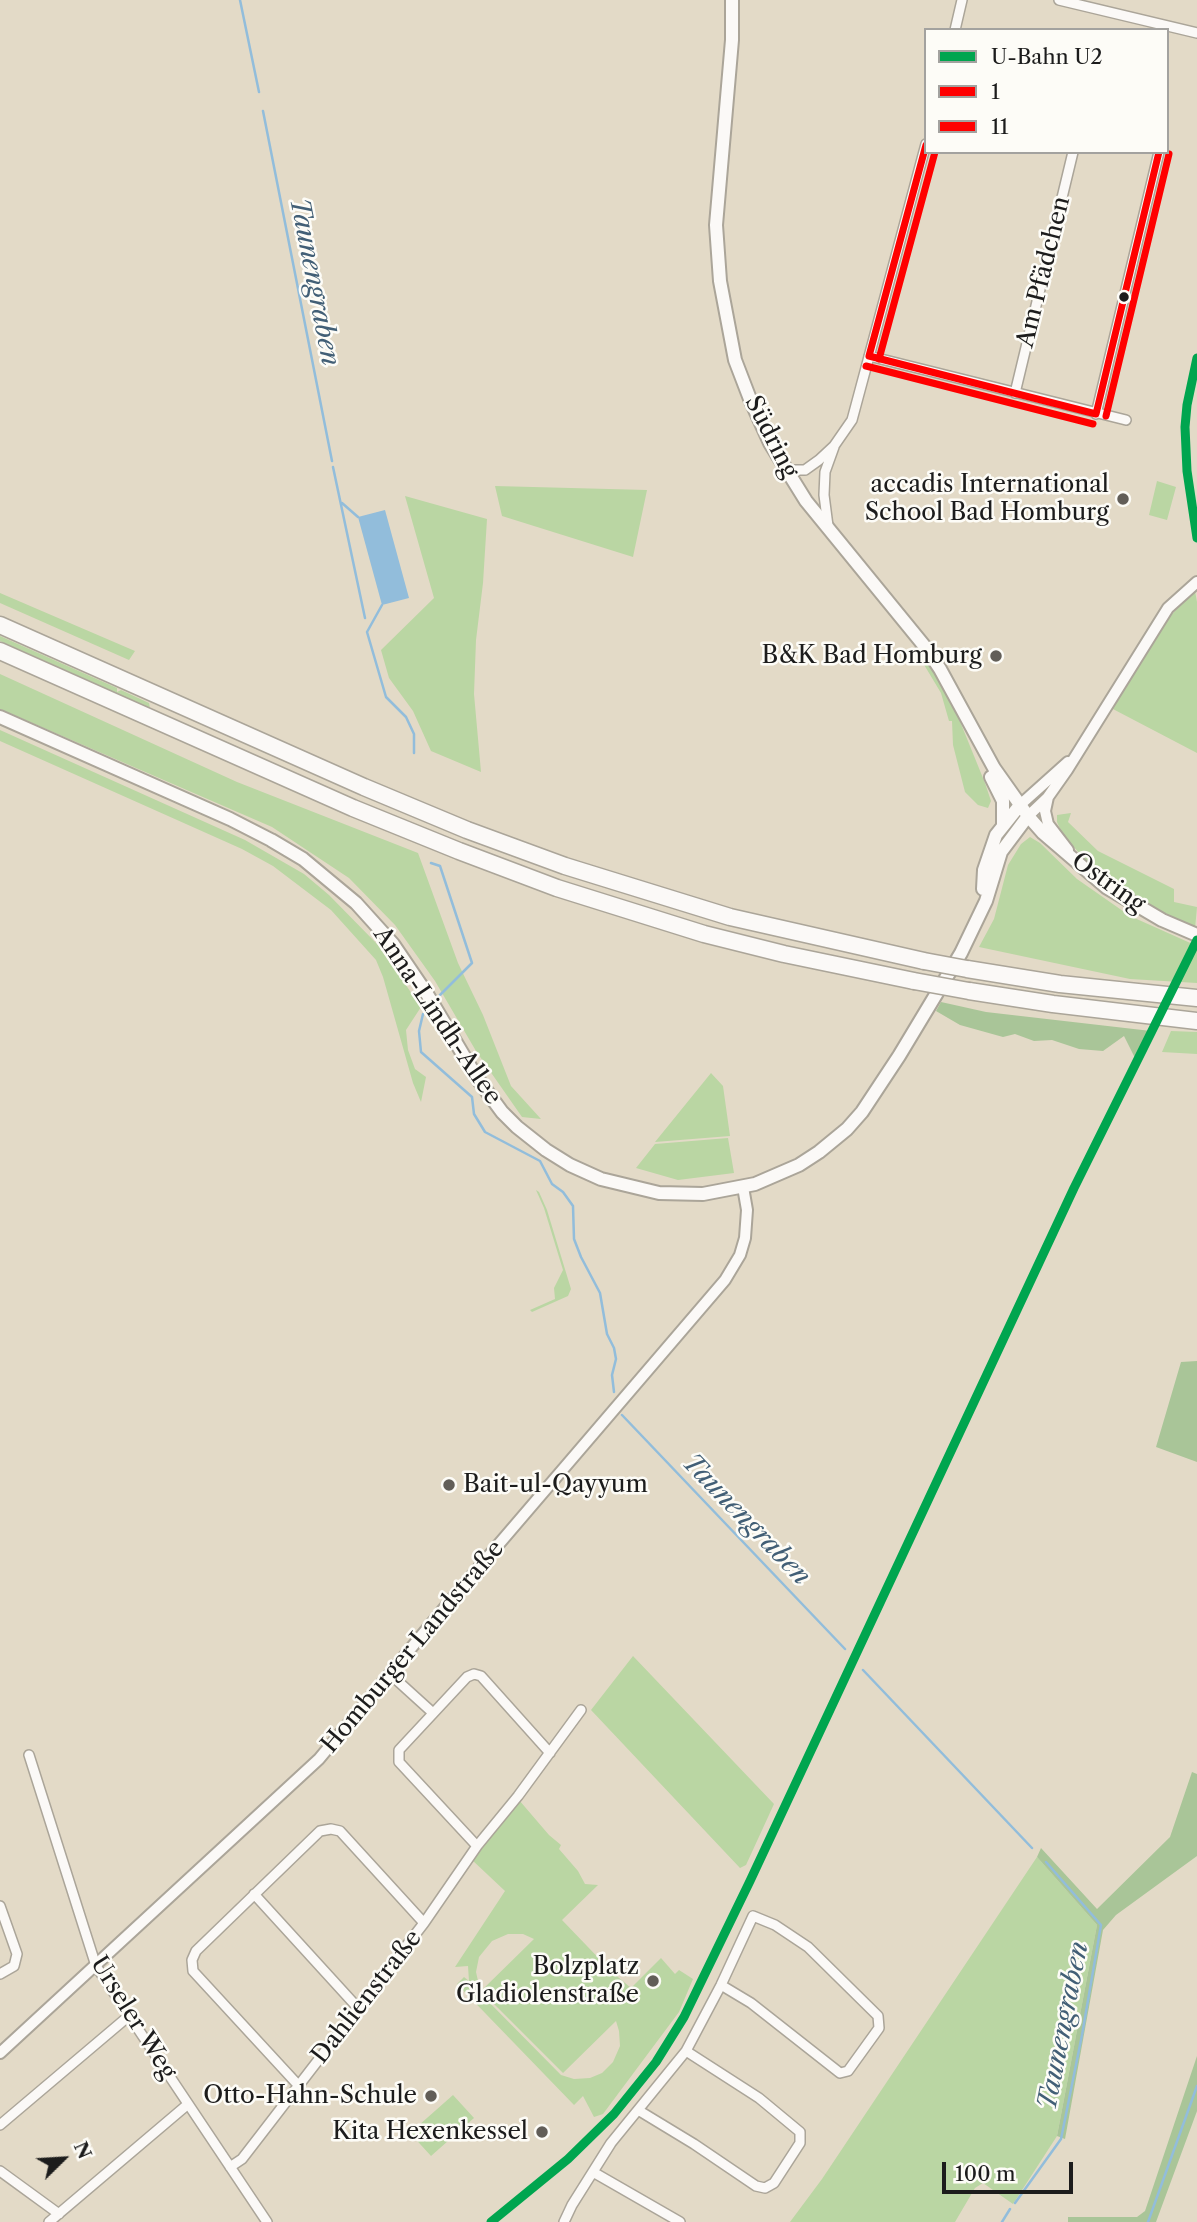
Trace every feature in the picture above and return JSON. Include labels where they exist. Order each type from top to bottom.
[{"type":"highway","points":[[0,625],[364,787],[516,848],[649,893],[730,916],[924,961],[1060,984],[1194,998]]},
{"type":"highway","points":[[0,651],[353,808],[557,888],[650,918],[744,944],[914,981],[1191,1021]]},
{"type":"main road","name":"Südring","points":[[732,0],[732,40],[716,225],[720,281],[735,360],[761,424],[786,470],[828,529],[926,648],[1000,777],[1020,805]]},
{"type":"main road","name":"Anna-Lindh-Allee","points":[[0,717],[230,819],[271,840],[320,872],[356,904],[393,944],[491,1098],[517,1127],[545,1150],[570,1165],[601,1179],[645,1191],[695,1194],[743,1187],[768,1180],[799,1165],[847,1129],[862,1112],[899,1056],[961,953],[981,912]]},
{"type":"main road","points":[[968,722],[975,744],[1003,801],[1003,824]]},
{"type":"main road","points":[[981,912],[988,857],[1003,824],[1020,805]]},
{"type":"main road","name":"Ostring","points":[[1020,805],[1081,868],[1106,887],[1133,905],[1194,934]]},
{"type":"main road","points":[[981,912],[1001,852],[1028,816]]},
{"type":"street","points":[[955,28],[962,0]]},
{"type":"street","points":[[1059,0],[1197,33]]},
{"type":"street","points":[[828,529],[824,495],[825,472],[834,446],[852,420],[924,151]]},
{"type":"street","name":"Am Pfädchen","points":[[1015,393],[1073,154]]},
{"type":"street","points":[[1096,414],[1159,154]]},
{"type":"street","points":[[869,356],[1126,421]]},
{"type":"street","points":[[786,470],[805,470],[834,446]]},
{"type":"street","points":[[1028,816],[1048,797],[1168,608],[1197,582]]},
{"type":"street","points":[[1020,805],[1073,758]]},
{"type":"street","points":[[1048,797],[1045,811],[1048,824],[1081,868]]},
{"type":"street","name":"Homburger Landstraße","points":[[0,2053],[319,1759],[725,1280],[740,1255],[745,1238],[747,1210],[743,1187]]},
{"type":"street","points":[[390,1674],[433,1713]]},
{"type":"street","points":[[477,1846],[398,1762],[399,1750],[467,1676],[474,1674],[481,1676],[550,1753]]},
{"type":"street","name":"Dahlienstraße","points":[[230,2168],[242,2159],[424,1923],[477,1846],[518,1797],[581,1710]]},
{"type":"street","name":"Urseler Weg","points":[[29,1755],[96,1966],[267,2222]]},
{"type":"street","points":[[299,2085],[193,1971],[192,1960],[196,1951],[320,1831],[331,1829],[340,1832],[424,1923]]},
{"type":"street","points":[[254,1894],[358,2008]]},
{"type":"street","points":[[0,1906],[18,1954],[14,1966],[0,1974]]},
{"type":"street","points":[[564,2222],[611,2143],[686,2051],[753,1916],[775,1925],[808,1947],[878,2016],[879,2028],[848,2071],[840,2073],[751,2003],[721,1985]]},
{"type":"street","points":[[0,2125],[130,2015]]},
{"type":"street","points":[[638,2110],[756,2186],[765,2188],[774,2183],[800,2143],[800,2132],[759,2098],[686,2051]]},
{"type":"street","points":[[49,2222],[187,2105]]},
{"type":"street","points":[[0,2171],[59,2214]]},
{"type":"street","points":[[593,2172],[680,2222]]},
{"type":"green space","points":[[1157,481],[1176,487],[1167,520],[1149,515]]},
{"type":"green space","points":[[495,486],[647,490],[633,557],[502,516]]},
{"type":"green space","points":[[405,496],[487,519],[474,694],[481,772],[431,751],[413,711],[389,678],[381,650],[434,598]]},
{"type":"green space","points":[[1195,591],[1197,753],[1111,708],[1169,617]]},
{"type":"green space","points":[[0,593],[135,651],[129,660],[0,603]]},
{"type":"green space","points":[[0,636],[117,688],[117,692],[121,690],[149,703],[150,708],[0,641]]},
{"type":"green space","points":[[914,648],[922,650],[946,687],[985,783],[991,801],[988,808],[978,805],[965,792],[953,745],[952,721],[949,721],[941,693]]},
{"type":"green space","points":[[0,674],[237,782],[418,853],[458,963],[483,1015],[511,1086],[541,1119],[522,1117],[476,1051],[435,981],[395,925],[349,878],[272,827],[0,709]]},
{"type":"green space","points":[[0,730],[245,840],[304,874],[329,895],[379,946],[421,1007],[406,1030],[408,1050],[415,1069],[426,1077],[421,1102],[376,960],[331,910],[273,866],[242,849],[0,741]]},
{"type":"green space","points":[[1071,813],[1068,822],[1098,851],[1174,889],[1174,902],[1197,907],[1195,929],[1163,915],[1124,891],[1084,859],[1062,833],[1057,822],[1057,815]]},
{"type":"green space","points":[[1030,837],[1040,843],[1077,879],[1130,916],[1197,946],[1197,983],[1130,979],[979,947],[994,919],[1008,865],[1021,844]]},
{"type":"green space","points":[[941,1002],[986,1012],[1151,1031],[1135,1058],[1124,1036],[1103,1051],[1079,1049],[1052,1040],[1034,1041],[1015,1034],[1003,1037],[960,1025],[936,1011]]},
{"type":"green space","points":[[1171,1031],[1197,1032],[1197,1054],[1162,1052]]},
{"type":"green space","points":[[711,1073],[723,1086],[730,1136],[655,1142]]},
{"type":"green space","points":[[728,1138],[734,1173],[678,1180],[636,1168],[655,1144]]},
{"type":"green space","points":[[536,1190],[547,1210],[571,1289],[568,1296],[532,1312],[530,1310],[555,1299],[554,1288],[563,1270]]},
{"type":"green space","points":[[1197,1361],[1197,1462],[1156,1447],[1181,1362]]},
{"type":"green space","points":[[633,1656],[774,1804],[746,1865],[740,1868],[591,1710]]},
{"type":"green space","points":[[1192,1772],[1197,1774],[1197,1856],[1116,1915],[1103,1930],[1065,2139],[1057,2136],[1097,1925],[1037,1857],[1041,1848],[1097,1909],[1170,1837]]},
{"type":"green space","points":[[519,1800],[561,1845],[559,1849],[578,1871],[585,1884],[598,1885],[562,1920],[612,1972],[631,1988],[661,1958],[675,1974],[679,1970],[693,1979],[679,2012],[603,2114],[594,2117],[583,2096],[574,2105],[457,1984],[464,1977],[469,1981],[468,1966],[455,1967],[505,1891],[471,1859]],"holes":[[[508,1934],[523,1934],[534,1939],[481,1991],[563,2073],[616,2021],[620,2046],[613,2062],[602,2073],[590,2078],[574,2079],[561,2075],[481,1994],[476,1972],[479,1957],[492,1941]]]},
{"type":"green space","points":[[1037,1857],[1097,1925],[1057,2136],[1013,2204],[983,2183],[975,2188],[955,2222],[790,2222],[822,2179]]},
{"type":"green space","points":[[1197,2056],[1197,2111],[1156,2222],[1068,2222],[1068,2217],[1137,2217],[1145,2211]]},
{"type":"green space","points":[[453,2095],[474,2118],[431,2156],[410,2133]]},
{"type":"water","points":[[385,510],[409,598],[382,605],[358,517]]},
{"type":"waterway","name":"Taunengraben","points":[[240,0],[259,92]]},
{"type":"waterway","name":"Taunengraben","points":[[263,111],[332,461]]},
{"type":"waterway","name":"Taunengraben","points":[[333,467],[365,618]]},
{"type":"waterway","points":[[342,503],[358,517]]},
{"type":"waterway","name":"Taunengraben","points":[[382,605],[367,632],[386,697],[406,717],[414,734],[414,753]]},
{"type":"waterway","name":"Taunengraben","points":[[431,863],[440,866],[472,963],[440,995]]},
{"type":"waterway","name":"Taunengraben","points":[[423,1014],[419,1031],[421,1052],[472,1097],[474,1114],[485,1132],[540,1161],[552,1184],[563,1192],[573,1206],[574,1239],[600,1293],[607,1334],[614,1348],[614,1392]]},
{"type":"waterway","name":"Taunengraben","points":[[622,1415],[845,1649]]},
{"type":"waterway","name":"Taunengraben","points":[[863,1670],[1032,1848]]},
{"type":"waterway","name":"Taunengraben","points":[[1015,2203],[1061,2139],[1101,1925],[1046,1862]]},
{"type":"waterway","points":[[1148,2222],[1197,2086]]},
{"type":"waterway","name":"Taunengraben","points":[[1002,2222],[1010,2209]]},
{"type":"metro line","name":"U2","points":[[1197,358],[1185,427],[1187,471],[1197,538]]},
{"type":"metro line","name":"U2","points":[[491,2222],[568,2159],[614,2114],[656,2062],[684,2017],[1074,1188],[1197,940]]},
{"type":"transit line","name":"1","points":[[869,356],[924,152]]},
{"type":"transit line","name":"11","points":[[879,359],[934,154]]},
{"type":"transit line","name":"1","points":[[1096,414],[1159,154]]},
{"type":"transit line","name":"11","points":[[1106,416],[1169,154]]},
{"type":"transit line","name":"1","points":[[869,356],[1096,414]]},
{"type":"transit line","name":"11","points":[[866,366],[1093,424]]},
{"type":"place","name":"accadis International School Bad Homburg","points":[[1123,499]]},
{"type":"place","name":"B&K Bad Homburg","points":[[996,656]]},
{"type":"place","name":"Bait-ul-Qayyum","points":[[449,1485]]},
{"type":"place","name":"Bolzplatz Gladiolenstraße","points":[[653,1981]]},
{"type":"place","name":"Otto-Hahn-Schule","points":[[431,2096]]},
{"type":"place","name":"Kita Hexenkessel","points":[[542,2132]]}]
